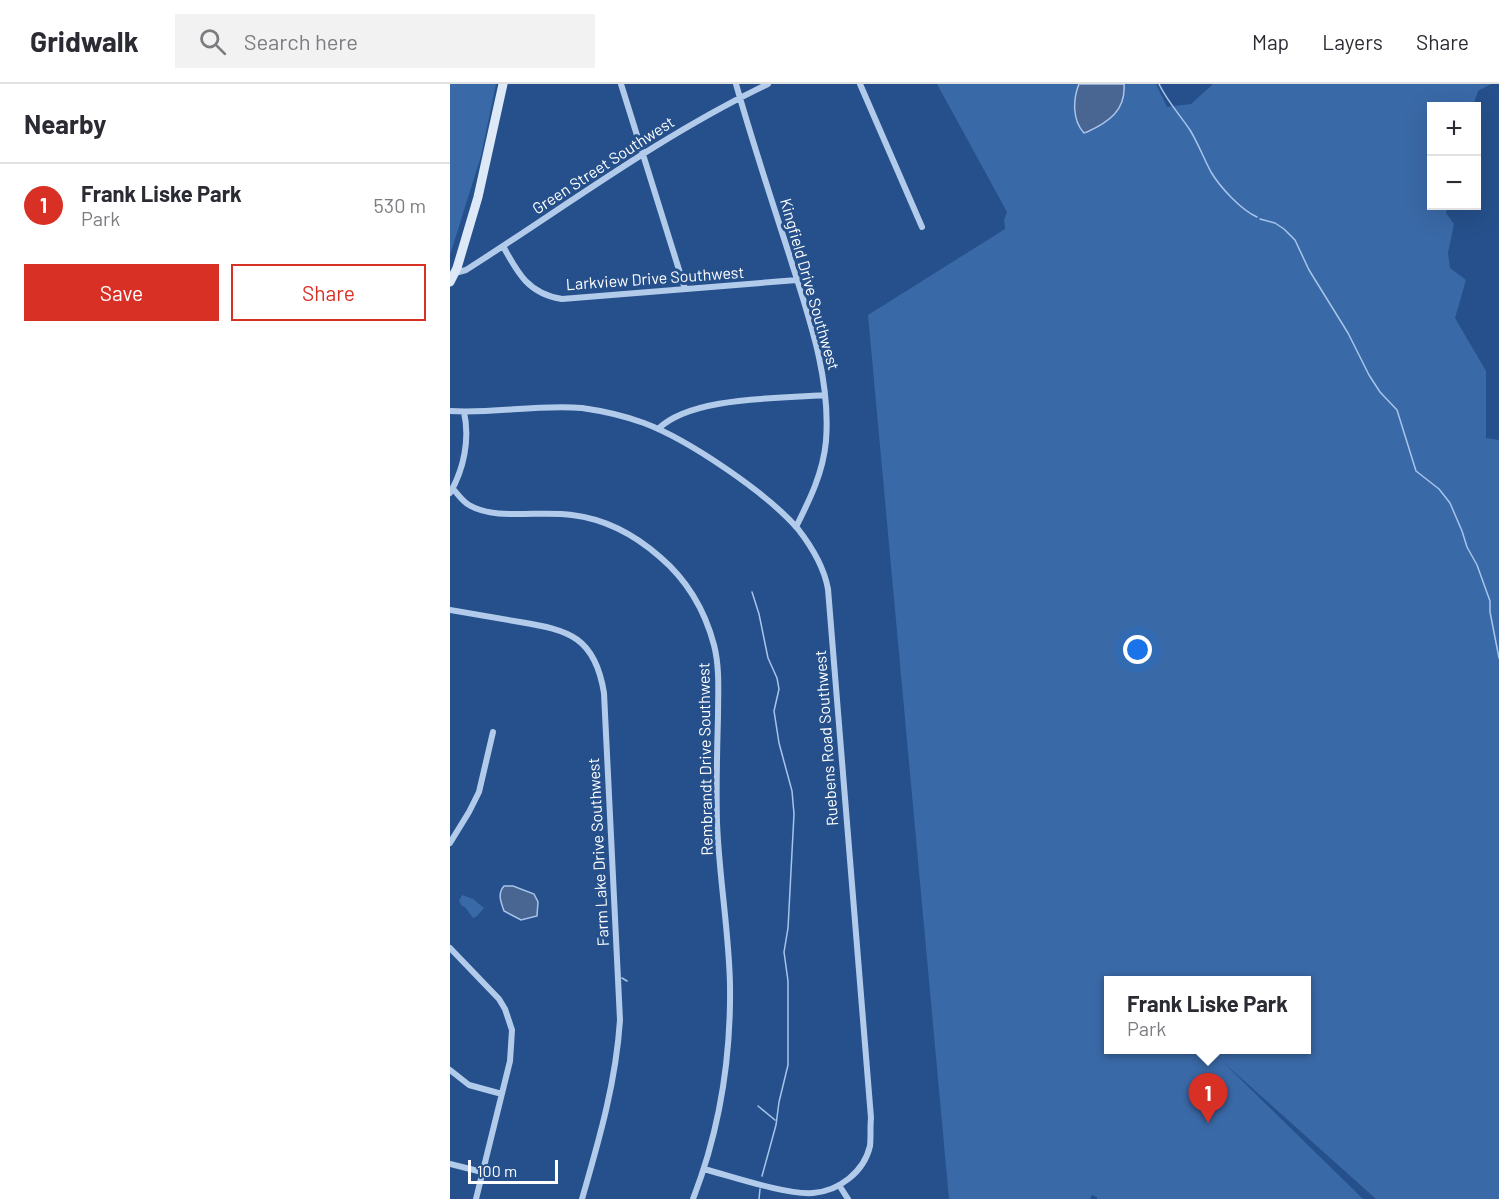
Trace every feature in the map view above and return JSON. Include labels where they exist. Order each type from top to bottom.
[{"type":"street","points":[[452,277],[478,197],[504,84]]},
{"type":"street","points":[[621,84],[685,289]]},
{"type":"street","name":"Kingfield Drive Southwest","points":[[736,84],[797,280],[820,362],[825,395],[826,441],[822,466],[812,495],[796,527]]},
{"type":"street","name":"Green Street Southwest","points":[[452,277],[675,134],[740,97],[768,84]]},
{"type":"street","points":[[860,84],[922,227]]},
{"type":"street","name":"Larkview Drive Southwest","points":[[503,246],[523,279],[538,292],[562,299],[797,280]]},
{"type":"street","points":[[658,429],[678,415],[708,405],[825,395]]},
{"type":"street","name":"Ruebens Road Southwest","points":[[450,411],[560,407],[584,409],[616,414],[658,429],[727,470],[780,511],[796,527],[819,561],[828,590],[871,1118],[870,1145],[865,1159],[849,1179],[827,1191],[799,1192],[704,1168]]},
{"type":"street","points":[[451,491],[466,445],[464,412]]},
{"type":"street","name":"Rembrandt Drive Southwest","points":[[451,491],[480,510],[497,513],[574,515],[600,521],[618,529],[645,546],[670,566],[687,586],[705,618],[717,663],[717,823],[730,985],[726,1062],[719,1106],[704,1168],[693,1199]]},
{"type":"street","name":"Farm Lake Drive Southwest","points":[[450,610],[547,627],[566,633],[589,650],[601,676],[604,693],[620,1020],[615,1069],[606,1112],[582,1199]]},
{"type":"street","points":[[450,843],[470,812],[479,792],[493,732]]},
{"type":"street","points":[[450,948],[499,999],[509,1019],[512,1043],[476,1199]]},
{"type":"street","points":[[450,1070],[470,1085],[502,1094]]},
{"type":"street","points":[[450,1164],[482,1173]]},
{"type":"street","points":[[839,1185],[848,1199]]},
{"type":"shaded area","points":[[450,84],[496,84],[481,156],[450,255]]},
{"type":"shaded area","points":[[937,84],[1156,84],[1167,107],[1191,104],[1213,84],[1491,84],[1478,91],[1474,102],[1427,102],[1427,210],[1446,210],[1446,213],[1454,224],[1448,253],[1450,268],[1466,280],[1455,318],[1486,371],[1486,438],[1499,440],[1499,1199],[1376,1199],[1222,1061],[1363,1199],[1097,1199],[1092,1195],[1090,1199],[949,1199],[868,315],[1005,229],[1004,220],[1007,212]]},
{"type":"shaded area","points":[[1079,84],[1124,84],[1124,93],[1119,108],[1102,124],[1084,133],[1077,122],[1075,109]]},
{"type":"shaded area","points":[[504,886],[513,886],[534,894],[538,902],[537,916],[521,920],[504,911],[500,895]]},
{"type":"shaded area","points":[[462,895],[473,899],[484,908],[477,916],[473,918],[462,906],[459,901]]},
{"type":"waterway","points":[[1159,84],[1196,140],[1215,178],[1238,204],[1257,217]]},
{"type":"waterway","points":[[1260,219],[1275,223],[1295,240],[1309,270],[1348,333],[1369,375],[1380,392],[1397,410],[1416,471],[1439,489],[1450,503],[1490,601],[1499,658]]},
{"type":"waterway","points":[[752,592],[768,658],[777,678],[779,689],[774,711],[779,743],[792,791],[794,814],[788,928],[784,952],[788,981],[788,1065],[776,1125],[762,1176]]},
{"type":"waterway","points":[[622,978],[627,981]]},
{"type":"waterway","points":[[758,1106],[775,1120]]},
{"type":"waterway","points":[[759,1199],[760,1189]]},
{"type":"place","name":"Frank Liske Park","points":[[1208,1123]]}]
